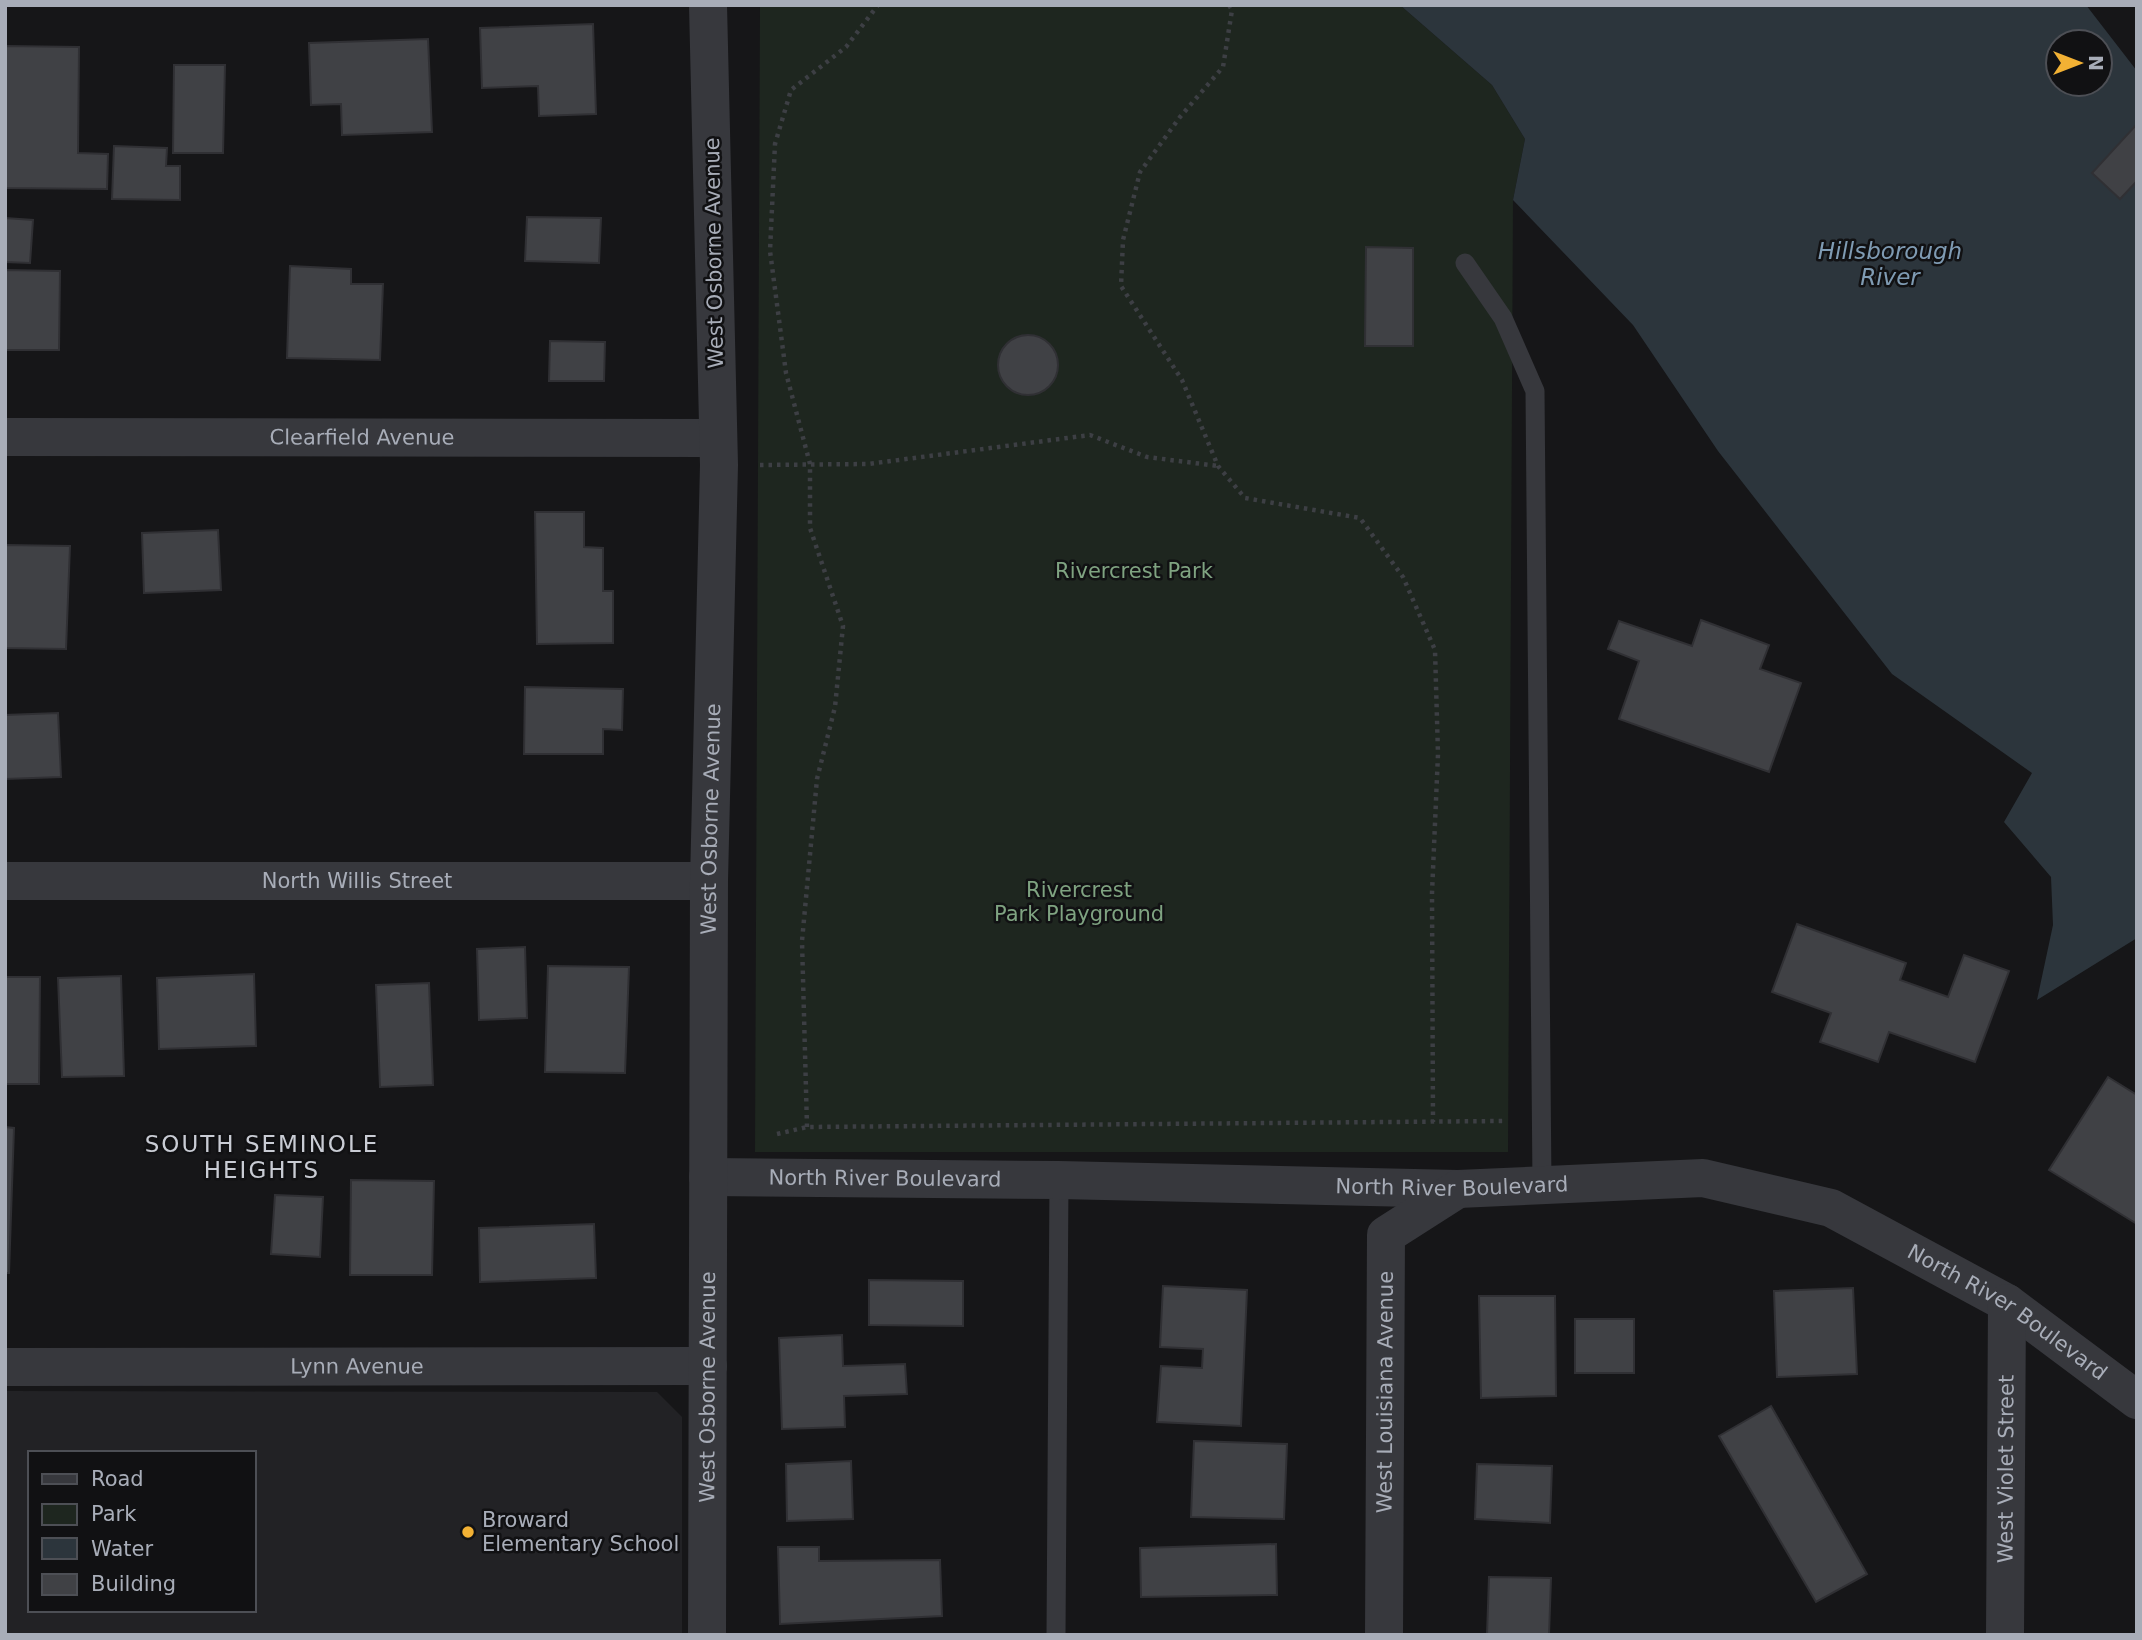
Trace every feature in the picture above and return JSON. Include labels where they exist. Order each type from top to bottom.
[{"type":"street","name":"West Osborne Avenue","points":[[707,1635],[709,881],[718,438],[708,5]]},
{"type":"street","name":"Clearfield Avenue","points":[[5,437],[718,438]]},
{"type":"street","name":"North Willis Street","points":[[5,881],[709,881]]},
{"type":"street","name":"North River Boulevard","points":[[708,1177],[1059,1180],[1458,1189],[1703,1178],[1830,1208],[2007,1303],[2137,1400]]},
{"type":"street","name":"West Louisiana Avenue","points":[[1384,1635],[1386,1235],[1458,1189]]},
{"type":"street","name":"West Violet Street","points":[[2006,1635],[2007,1303]]},
{"type":"street","name":"Lynn Avenue","points":[[5,1367],[708,1366]]},
{"type":"lane","points":[[1465,263],[1503,318],[1535,391],[1542,1185]]},
{"type":"lane","points":[[1056,1635],[1059,1180]]},
{"type":"path","points":[[807,1127],[802,941],[817,779],[835,707],[843,626],[810,528],[810,464],[786,373],[770,251],[775,144],[791,90],[846,47],[878,5]]},
{"type":"path","points":[[1229,5],[1232,10],[1223,66],[1180,117],[1140,172],[1123,240],[1121,286],[1182,380],[1218,466],[1245,498],[1360,517],[1404,578],[1435,650],[1438,754],[1432,893],[1433,1122]]},
{"type":"path","points":[[749,465],[868,464],[1090,435],[1147,457],[1218,466]]},
{"type":"path","points":[[772,1135],[807,1127],[1503,1121]]},
{"type":"shaded area","name":"Broward Elementary School","points":[[5,1391],[657,1392],[682,1417],[682,1635],[5,1635]]},
{"type":"green space","name":"Rivercrest Park","points":[[760,5],[1400,5],[1492,85],[1525,139],[1513,200],[1508,1152],[755,1152]]},
{"type":"water","name":"Hillsborough River","points":[[1400,5],[2086,5],[2104,28],[2044,28],[2044,98],[2114,98],[2114,41],[2137,71],[2137,938],[2037,1000],[2053,925],[2051,877],[2004,822],[2032,773],[1892,674],[1718,451],[1633,325],[1513,200],[1525,139],[1492,85]]},
{"type":"building","points":[[593,24],[596,114],[539,116],[538,86],[482,88],[480,28]]},
{"type":"building","points":[[428,39],[432,132],[342,135],[341,104],[311,105],[309,43]]},
{"type":"building","points":[[5,46],[79,47],[78,153],[108,154],[107,189],[5,188]]},
{"type":"building","points":[[174,65],[225,65],[223,153],[173,153]]},
{"type":"building","points":[[2137,124],[2137,181],[2120,199],[2092,173]]},
{"type":"building","points":[[114,146],[167,148],[166,166],[180,166],[180,200],[112,199]]},
{"type":"building","points":[[527,217],[601,218],[599,263],[525,261]]},
{"type":"building","points":[[5,218],[33,220],[30,263],[5,262]]},
{"type":"building","points":[[1366,247],[1413,248],[1413,346],[1365,346]]},
{"type":"building","points":[[290,266],[351,269],[351,284],[383,284],[380,360],[287,358]]},
{"type":"building","points":[[5,270],[60,271],[59,350],[5,350]]},
{"type":"building","points":[[1028,335],[1049,344],[1058,365],[1049,386],[1028,395],[1007,386],[998,365],[1007,344]]},
{"type":"building","points":[[550,341],[605,342],[604,381],[549,381]]},
{"type":"building","points":[[535,512],[584,512],[584,547],[603,548],[603,591],[613,591],[613,643],[537,644]]},
{"type":"building","points":[[218,530],[221,590],[144,593],[142,533]]},
{"type":"building","points":[[5,545],[70,546],[66,649],[5,648]]},
{"type":"building","points":[[1701,620],[1769,645],[1760,669],[1801,683],[1769,772],[1619,719],[1639,661],[1608,649],[1619,621],[1692,646]]},
{"type":"building","points":[[525,687],[623,689],[622,730],[603,729],[603,754],[524,754]]},
{"type":"building","points":[[58,713],[61,777],[5,779],[5,715]]},
{"type":"building","points":[[1797,924],[1906,963],[1900,980],[1948,997],[1964,955],[2009,971],[1975,1062],[1889,1032],[1878,1062],[1820,1042],[1831,1013],[1772,992]]},
{"type":"building","points":[[525,947],[527,1018],[479,1020],[477,949]]},
{"type":"building","points":[[548,966],[629,967],[625,1073],[545,1072]]},
{"type":"building","points":[[254,974],[256,1046],[159,1049],[157,978]]},
{"type":"building","points":[[121,976],[124,1076],[62,1077],[58,978]]},
{"type":"building","points":[[5,977],[40,977],[39,1084],[5,1084]]},
{"type":"building","points":[[429,983],[433,1085],[380,1087],[376,985]]},
{"type":"building","points":[[2108,1077],[2137,1095],[2137,1224],[2049,1170]]},
{"type":"building","points":[[5,1127],[14,1128],[9,1273],[5,1273]]},
{"type":"building","points":[[351,1180],[434,1181],[432,1275],[350,1275]]},
{"type":"building","points":[[275,1195],[323,1197],[320,1257],[271,1254]]},
{"type":"building","points":[[594,1224],[596,1278],[480,1282],[479,1228]]},
{"type":"building","points":[[869,1280],[963,1281],[963,1326],[869,1325]]},
{"type":"building","points":[[1163,1286],[1247,1290],[1241,1426],[1157,1422],[1161,1366],[1202,1368],[1203,1349],[1160,1347]]},
{"type":"building","points":[[1853,1288],[1857,1374],[1777,1377],[1774,1291]]},
{"type":"building","points":[[1479,1296],[1555,1296],[1556,1396],[1481,1398]]},
{"type":"building","points":[[1575,1319],[1634,1319],[1634,1373],[1575,1373]]},
{"type":"building","points":[[842,1335],[843,1366],[905,1364],[907,1394],[844,1396],[845,1427],[782,1429],[779,1338]]},
{"type":"building","points":[[1771,1406],[1867,1574],[1816,1602],[1719,1436]]},
{"type":"building","points":[[1194,1441],[1287,1444],[1284,1519],[1191,1517]]},
{"type":"building","points":[[851,1461],[853,1519],[787,1521],[786,1464]]},
{"type":"building","points":[[1477,1464],[1552,1466],[1550,1523],[1475,1519]]},
{"type":"building","points":[[1276,1544],[1277,1595],[1141,1597],[1140,1548]]},
{"type":"building","points":[[778,1547],[819,1547],[819,1561],[940,1560],[942,1616],[780,1624]]},
{"type":"building","points":[[1489,1577],[1551,1578],[1549,1635],[1487,1635]]},
{"type":"place","name":"Broward Elementary School","points":[[468,1532]]},
{"type":"district","name":"SOUTH SEMINOLE HEIGHTS","points":[[262,1157]]},
{"type":"park label","name":"Rivercrest Park Playground","points":[[1079,902]]}]
